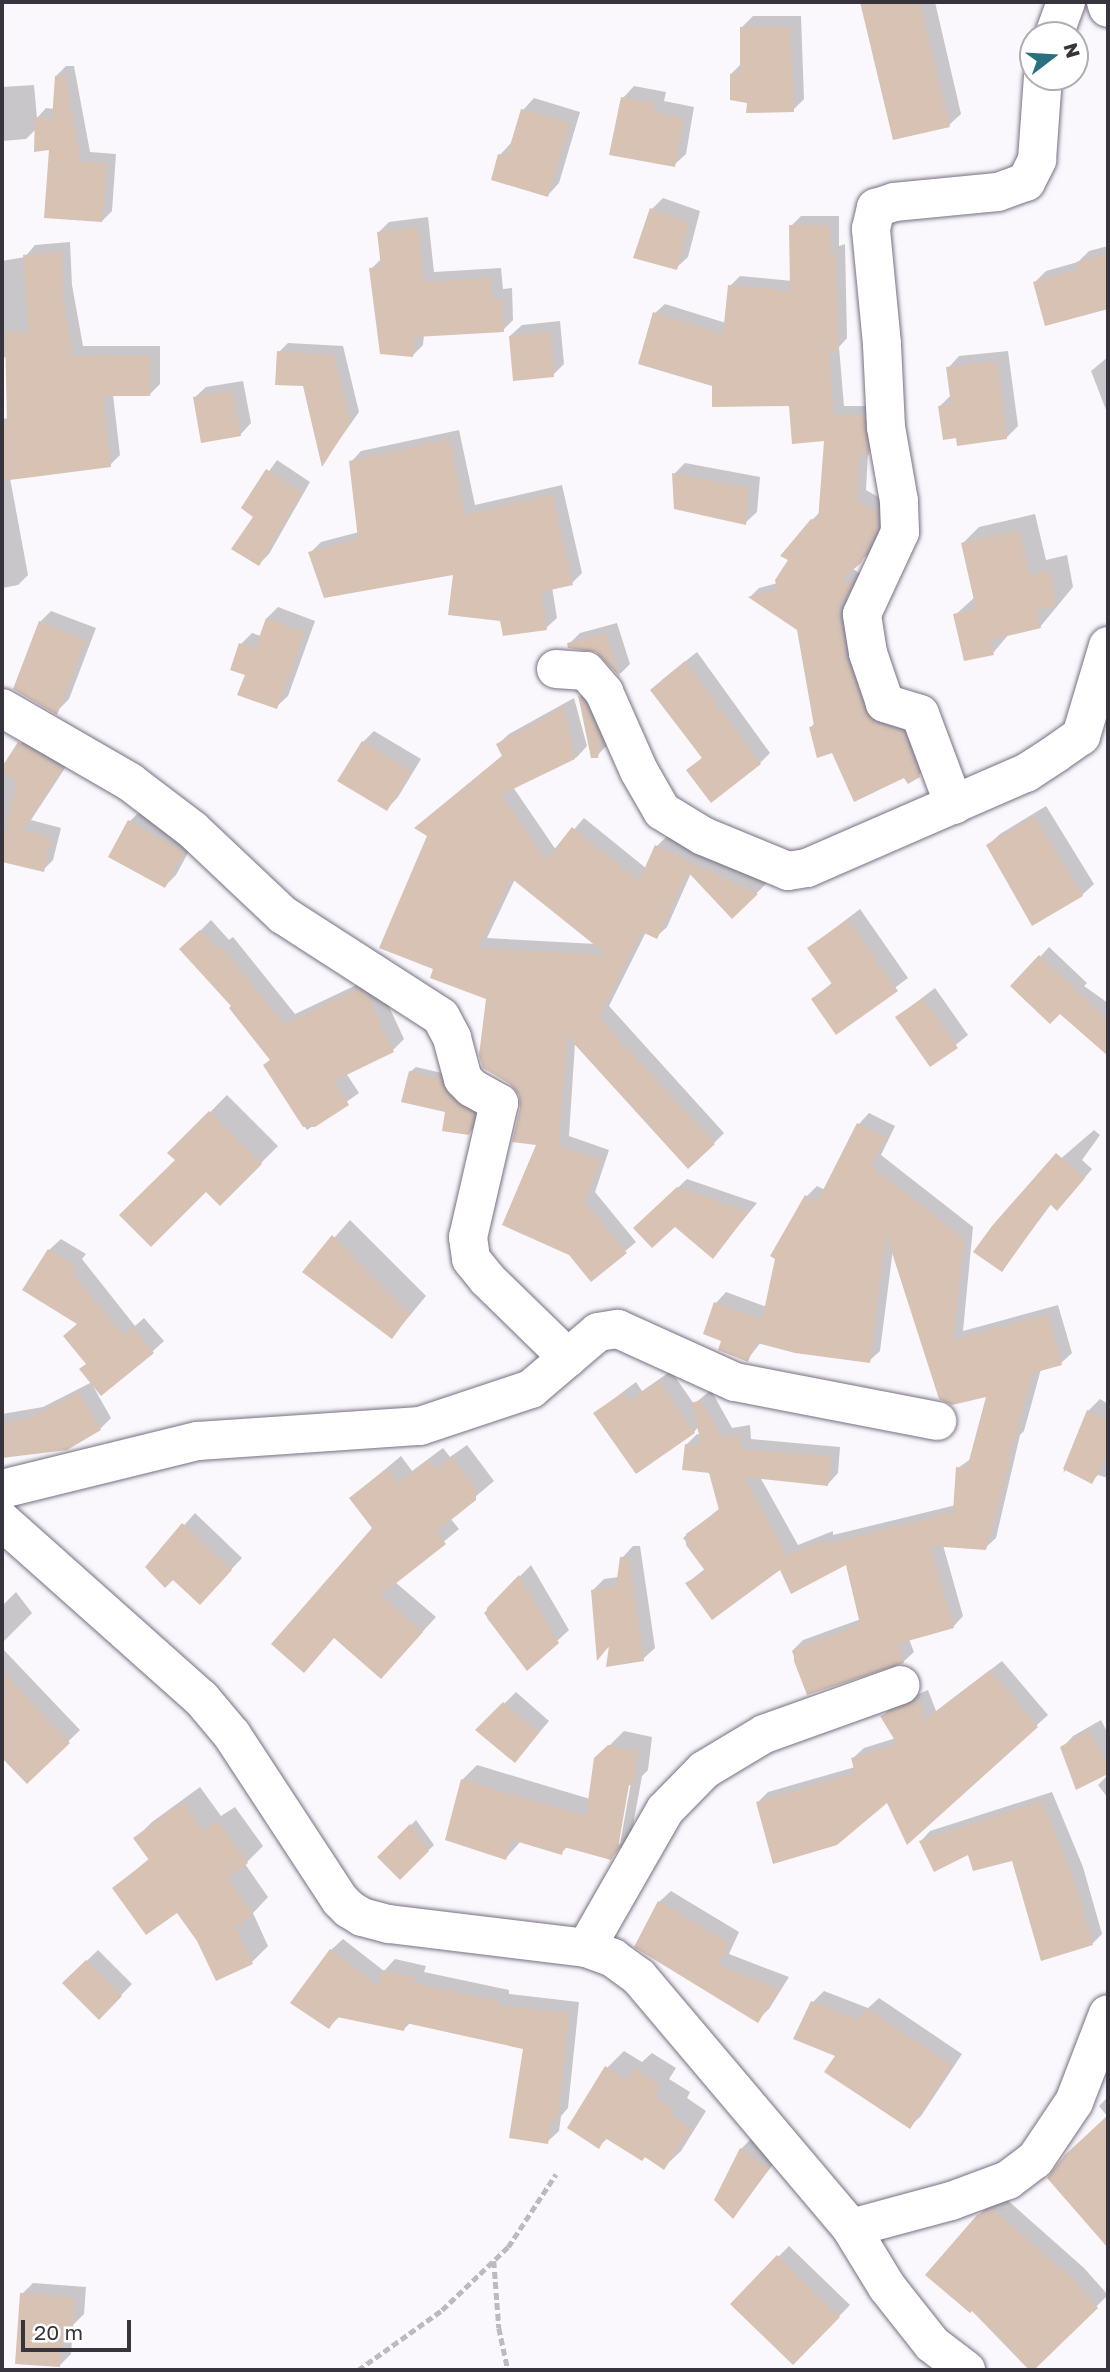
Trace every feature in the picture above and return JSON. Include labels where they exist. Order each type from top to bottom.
[{"type":"main road","points":[[1059,21],[1066,2]]},
{"type":"main road","points":[[1106,2],[1108,8]]},
{"type":"main road","points":[[954,805],[920,714],[885,703],[868,653],[862,614],[900,532],[899,501],[886,427],[882,345],[871,229],[876,208],[894,202],[998,192],[1026,182],[1037,160],[1042,91]]},
{"type":"main road","points":[[555,669],[586,671],[604,692],[639,771],[662,811],[703,836],[788,871],[807,868],[1026,773],[1081,736],[1108,646]]},
{"type":"main road","points":[[2,708],[130,782],[193,830],[283,915],[441,1017],[452,1038],[463,1079],[472,1088],[499,1103],[470,1227],[471,1259],[487,1279],[568,1359]]},
{"type":"main road","points":[[2,1489],[198,1441],[421,1426],[531,1389],[598,1332],[618,1329],[735,1382],[937,1422]]},
{"type":"main road","points":[[2,1521],[201,1698],[232,1735],[340,1900],[349,1909],[362,1917],[390,1924],[586,1948],[613,1958],[639,1977],[851,2228],[887,2287],[932,2344],[966,2370]]},
{"type":"main road","points":[[586,1948],[665,1810],[704,1770],[764,1734],[901,1685]]},
{"type":"main road","points":[[851,2228],[951,2201],[1008,2180],[1035,2160],[1073,2102],[1108,2014]]},
{"type":"path","points":[[358,2370],[442,2310],[508,2247],[556,2174]]},
{"type":"path","points":[[494,2260],[499,2328],[508,2370]]},
{"type":"building","points":[[860,2],[919,2],[950,127],[893,140]]},
{"type":"building","points":[[740,27],[790,27],[794,112],[746,113],[747,103],[730,100],[730,74],[740,73]]},
{"type":"building","points":[[65,75],[81,162],[107,163],[102,222],[44,218],[49,150],[34,152],[35,117],[52,119],[55,76]]},
{"type":"building","points":[[621,97],[655,103],[653,112],[684,118],[675,167],[609,155]]},
{"type":"building","points":[[521,109],[570,123],[548,197],[491,180],[498,154],[507,156]]},
{"type":"building","points":[[650,208],[689,223],[677,270],[633,258]]},
{"type":"building","points":[[789,225],[830,225],[830,254],[836,252],[838,350],[829,350],[834,415],[864,415],[869,455],[860,454],[857,500],[877,512],[878,528],[861,563],[843,578],[852,584],[838,609],[846,657],[865,711],[878,724],[903,732],[920,777],[908,784],[904,778],[854,802],[832,753],[817,758],[809,727],[814,726],[797,630],[748,597],[777,589],[775,580],[788,560],[780,556],[811,519],[818,521],[824,441],[792,444],[789,406],[712,407],[712,386],[638,364],[653,312],[723,334],[728,285],[790,291]]},
{"type":"building","points":[[418,227],[424,282],[491,278],[493,298],[502,298],[504,332],[415,337],[413,357],[380,354],[369,268],[381,267],[377,232]]},
{"type":"building","points":[[61,251],[65,295],[62,295],[73,356],[150,355],[150,396],[103,396],[111,467],[2,481],[2,426],[7,425],[5,331],[29,333],[23,255]]},
{"type":"building","points":[[1108,253],[1108,309],[1045,326],[1033,282],[1078,269],[1076,262]]},
{"type":"building","points":[[550,332],[554,377],[513,381],[509,336]]},
{"type":"building","points":[[277,351],[334,355],[350,423],[322,467],[303,386],[275,385]]},
{"type":"building","points":[[997,361],[1007,439],[957,446],[956,438],[943,440],[938,406],[951,404],[946,367]]},
{"type":"building","points":[[232,391],[241,436],[201,443],[193,397]]},
{"type":"building","points":[[449,439],[465,515],[552,494],[573,585],[541,592],[547,630],[503,636],[500,621],[448,615],[453,575],[324,598],[308,552],[358,539],[349,461]]},
{"type":"building","points":[[266,469],[302,492],[259,566],[231,549],[253,517],[241,508]]},
{"type":"building","points":[[672,473],[749,488],[746,525],[674,509]]},
{"type":"building","points":[[1019,530],[1030,575],[1050,571],[1057,606],[1037,610],[1041,628],[990,640],[994,655],[964,661],[953,614],[976,609],[961,543]]},
{"type":"building","points":[[266,618],[305,632],[277,709],[237,695],[245,675],[230,670],[239,643],[255,649]]},
{"type":"building","points":[[39,621],[86,640],[57,715],[13,689]]},
{"type":"building","points":[[606,633],[620,677],[596,652],[568,648],[567,643]]},
{"type":"building","points":[[685,661],[761,764],[711,803],[686,770],[702,758],[650,690]]},
{"type":"building","points":[[578,695],[600,736],[598,758],[591,758]]},
{"type":"building","points":[[564,707],[575,759],[501,795],[546,860],[572,827],[639,881],[655,845],[758,894],[732,919],[688,872],[657,939],[642,932],[599,1017],[715,1144],[688,1169],[567,1036],[559,1146],[600,1160],[585,1203],[627,1253],[591,1282],[569,1255],[502,1225],[536,1145],[512,1142],[520,1108],[519,1095],[510,1084],[483,1068],[479,1055],[486,999],[430,978],[433,969],[379,948],[427,836],[414,828],[502,756],[496,744]],"holes":[[[511,878],[607,955],[478,948]]]},
{"type":"building","points":[[362,741],[411,771],[387,811],[337,781]]},
{"type":"building","points":[[18,742],[62,769],[23,830],[52,837],[44,872],[2,862],[2,841],[17,782],[2,772],[2,767]]},
{"type":"building","points":[[1034,816],[1083,896],[1032,926],[986,845]]},
{"type":"building","points":[[128,820],[184,852],[165,888],[108,857]]},
{"type":"building","points":[[848,919],[898,991],[836,1035],[811,999],[832,984],[807,948]]},
{"type":"building","points":[[200,930],[218,949],[221,946],[284,1024],[357,989],[368,996],[394,1052],[334,1081],[349,1105],[315,1127],[303,1127],[263,1065],[270,1060],[229,1008],[231,1006],[179,949]]},
{"type":"building","points":[[1039,955],[1108,1020],[1108,1056],[1060,1014],[1050,1024],[1010,986]]},
{"type":"building","points":[[923,998],[958,1048],[930,1067],[895,1017]]},
{"type":"building","points":[[409,1071],[440,1079],[448,1094],[474,1114],[469,1135],[442,1131],[445,1112],[401,1102]]},
{"type":"building","points":[[209,1111],[262,1164],[220,1206],[206,1192],[151,1247],[119,1215],[175,1160],[167,1153]]},
{"type":"building","points":[[857,1123],[886,1137],[871,1166],[964,1238],[954,1340],[1048,1314],[1062,1365],[1033,1373],[1014,1443],[1011,1442],[1010,1461],[986,1550],[930,1546],[954,1628],[897,1644],[904,1663],[807,1695],[794,1661],[794,1649],[860,1624],[846,1565],[791,1594],[780,1570],[712,1620],[685,1583],[706,1572],[686,1545],[686,1534],[719,1510],[709,1473],[682,1470],[685,1444],[702,1446],[691,1403],[701,1400],[722,1438],[740,1434],[741,1449],[831,1456],[828,1486],[744,1477],[787,1555],[824,1540],[823,1545],[953,1512],[956,1467],[967,1468],[986,1397],[952,1405],[939,1399],[886,1234],[870,1363],[795,1353],[757,1343],[760,1331],[748,1362],[718,1350],[721,1341],[703,1334],[714,1302],[762,1320],[775,1259],[770,1256],[805,1195],[817,1202]]},
{"type":"building","points":[[1056,1153],[1085,1178],[1057,1211],[1050,1204],[1002,1272],[973,1252],[992,1226]]},
{"type":"building","points":[[677,1187],[749,1212],[713,1259],[675,1227],[652,1248],[633,1228]]},
{"type":"building","points":[[332,1235],[410,1314],[392,1339],[302,1272]]},
{"type":"building","points":[[48,1249],[76,1266],[72,1272],[123,1335],[132,1327],[154,1353],[101,1396],[79,1369],[86,1364],[63,1336],[77,1324],[22,1290]]},
{"type":"building","points":[[659,1381],[695,1433],[636,1474],[593,1413],[624,1392],[630,1401]]},
{"type":"building","points":[[79,1392],[101,1430],[67,1450],[2,1458],[2,1423],[30,1418]]},
{"type":"building","points":[[1087,1410],[1108,1420],[1108,1453],[1092,1484],[1063,1469]]},
{"type":"building","points":[[452,1457],[476,1489],[476,1500],[436,1532],[446,1544],[381,1595],[423,1632],[381,1679],[334,1638],[304,1673],[271,1644],[372,1528],[349,1498],[386,1469],[398,1484],[428,1460],[436,1470]]},
{"type":"building","points":[[182,1523],[232,1570],[200,1605],[173,1580],[165,1588],[145,1567]]},
{"type":"building","points":[[620,1557],[629,1557],[644,1661],[606,1667],[609,1646],[597,1661],[591,1590],[616,1586]]},
{"type":"building","points":[[519,1575],[559,1643],[527,1671],[487,1618],[487,1608]]},
{"type":"building","points":[[990,1670],[1038,1727],[907,1845],[887,1803],[837,1845],[773,1864],[756,1802],[855,1773],[851,1758],[897,1744],[880,1716],[918,1699],[925,1720]]},
{"type":"building","points":[[2,1671],[70,1743],[27,1784],[2,1758]]},
{"type":"building","points":[[503,1702],[539,1733],[515,1763],[475,1730]]},
{"type":"building","points":[[1089,1730],[1108,1766],[1108,1774],[1076,1790],[1060,1747]]},
{"type":"building","points":[[608,1745],[638,1751],[634,1786],[629,1785],[618,1848],[611,1860],[564,1847],[562,1855],[512,1840],[506,1860],[445,1840],[461,1779],[586,1816],[594,1758]]},
{"type":"building","points":[[1042,1801],[1073,1877],[1093,1945],[1041,1961],[1012,1861],[973,1871],[968,1855],[934,1872],[919,1841]]},
{"type":"building","points":[[183,1802],[204,1831],[218,1821],[248,1863],[228,1878],[253,1914],[236,1927],[253,1964],[216,1981],[197,1941],[177,1913],[146,1935],[112,1888],[149,1860],[133,1838]]},
{"type":"building","points":[[410,1824],[429,1851],[400,1880],[377,1857]]},
{"type":"building","points":[[658,1901],[729,1943],[719,1965],[779,1989],[758,2023],[634,1947]]},
{"type":"building","points":[[330,1949],[379,1986],[382,1970],[415,1977],[414,1983],[499,2001],[498,2005],[569,2013],[558,2122],[552,2118],[548,2144],[509,2138],[523,2049],[406,2023],[404,2031],[337,2017],[329,2029],[290,2003]]},
{"type":"building","points":[[86,1960],[122,1996],[99,2020],[62,1983]]},
{"type":"building","points":[[811,2001],[858,2020],[866,2008],[952,2065],[910,2129],[824,2072],[835,2056],[793,2039]]},
{"type":"building","points":[[605,2066],[627,2080],[634,2068],[660,2085],[654,2096],[674,2109],[671,2115],[691,2128],[664,2170],[645,2157],[642,2161],[605,2138],[599,2149],[567,2128]]},
{"type":"building","points":[[1108,2115],[1108,2248],[1047,2178],[1065,2155]]},
{"type":"building","points":[[740,2148],[769,2169],[733,2219],[714,2200]]},
{"type":"building","points":[[993,2209],[1073,2279],[1098,2308],[1034,2370],[1029,2370],[972,2311],[970,2313],[925,2275],[977,2215]]},
{"type":"building","points":[[777,2255],[840,2317],[793,2365],[730,2304]]},
{"type":"building","points":[[20,2293],[75,2298],[73,2327],[63,2326],[60,2367],[15,2364]]}]
